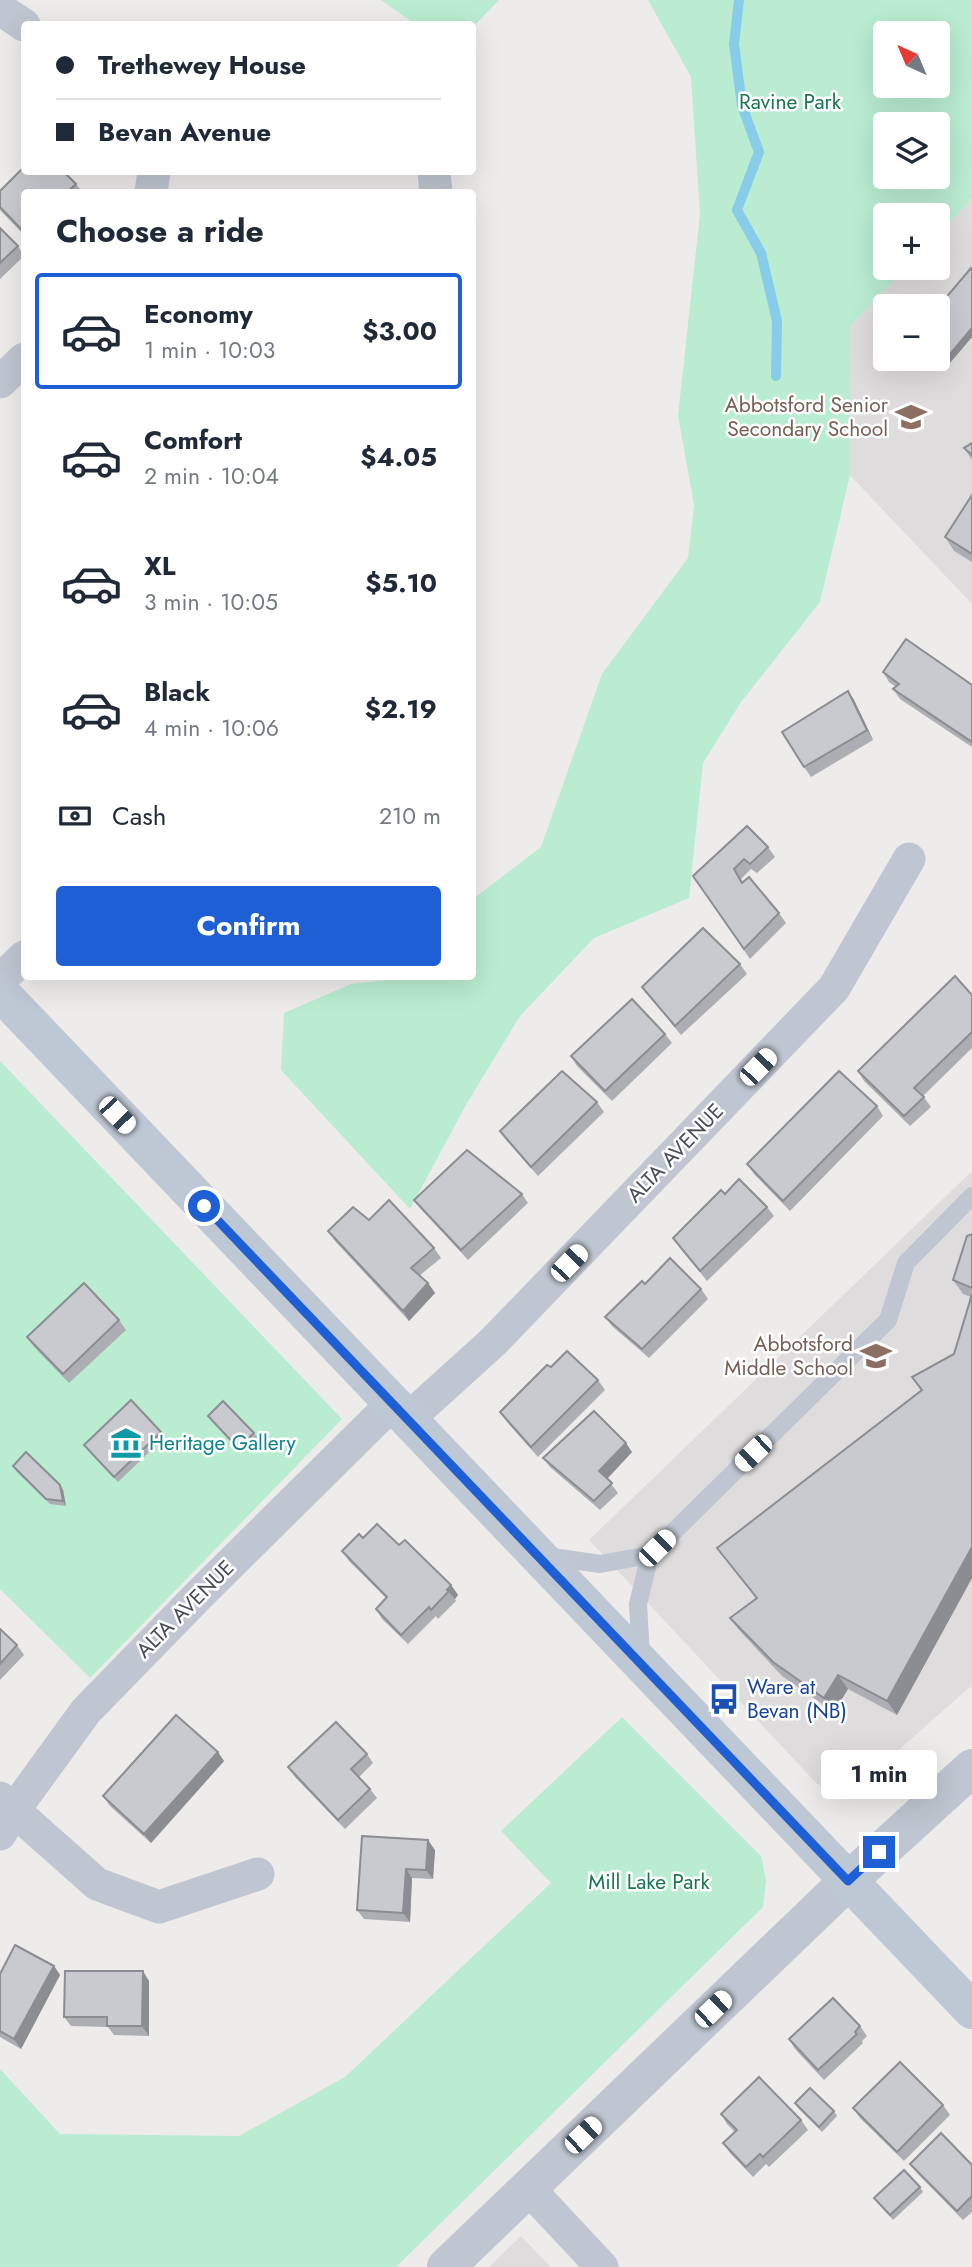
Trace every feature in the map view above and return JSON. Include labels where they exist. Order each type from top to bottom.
[{"type":"main road","points":[[0,992],[972,2010]]},
{"type":"street","points":[[0,9],[21,23]]},
{"type":"street","points":[[0,382],[21,362]]},
{"type":"street","name":"ALTA AVENUE","points":[[5,1814],[86,1711],[199,1595],[401,1411],[493,1342],[834,988],[909,859]]},
{"type":"street","points":[[0,980],[21,960]]},
{"type":"street","points":[[446,2267],[848,1881],[972,1768]]},
{"type":"street","points":[[5,1814],[97,1884],[159,1907],[258,1874]]},
{"type":"street","points":[[528,2188],[602,2267]]},
{"type":"lane","points":[[641,1663],[638,1604],[650,1555],[888,1320],[906,1263],[972,1196]]},
{"type":"lane","points":[[538,1554],[600,1564],[650,1555]]},
{"type":"shaded area","name":"Abbotsford Senior Secondary School","points":[[972,199],[972,604],[850,475],[850,326],[873,302],[873,371],[950,371],[950,294],[881,294],[894,280],[950,280],[950,222]]},
{"type":"shaded area","name":"Abbotsford Middle School","points":[[972,1171],[972,1685],[856,1788],[835,1791],[817,1784],[589,1540]]},
{"type":"shaded area","points":[[521,2236],[551,2267],[489,2267]]},
{"type":"green space","points":[[381,0],[499,0],[476,24],[476,21],[411,21]]},
{"type":"green space","name":"Ravine Park","points":[[648,0],[972,0],[972,199],[950,222],[950,203],[873,203],[873,280],[894,280],[881,294],[873,294],[873,302],[850,326],[850,475],[820,602],[741,702],[703,763],[689,898],[594,938],[520,1016],[467,1103],[410,1209],[281,1070],[284,1013],[351,984],[389,980],[476,980],[476,897],[541,847],[602,674],[688,558],[694,505],[678,416],[700,214],[691,77]]},
{"type":"green space","points":[[0,1061],[342,1419],[90,1678],[0,1589]]},
{"type":"green space","name":"Mill Lake Park","points":[[622,1717],[761,1856],[766,1880],[763,1907],[396,2267],[0,2267],[0,2069],[60,2134],[239,2136],[345,2077],[551,1883],[501,1831]]},
{"type":"building","points":[[21,170],[21,175],[67,175],[76,184],[70,189],[21,189],[21,229],[0,207],[0,191]]},
{"type":"building","points":[[0,228],[18,246],[0,263]]},
{"type":"building","points":[[971,268],[972,328],[950,354],[950,294]]},
{"type":"building","points":[[972,443],[972,455],[964,448]]},
{"type":"building","points":[[972,495],[972,554],[945,537]]},
{"type":"building","points":[[906,639],[972,685],[972,742],[893,689],[899,684],[883,672]]},
{"type":"building","points":[[848,691],[867,730],[804,767],[782,732]]},
{"type":"building","points":[[747,826],[768,847],[750,864],[744,859],[734,869],[742,883],[749,877],[779,913],[744,949],[693,876]]},
{"type":"building","points":[[703,928],[740,964],[675,1026],[642,987]]},
{"type":"building","points":[[955,976],[972,995],[972,1032],[914,1088],[924,1097],[904,1116],[858,1071]]},
{"type":"building","points":[[632,999],[665,1034],[605,1091],[571,1056]]},
{"type":"building","points":[[562,1071],[597,1102],[531,1167],[500,1131]]},
{"type":"building","points":[[839,1071],[877,1106],[783,1201],[747,1164]]},
{"type":"building","points":[[467,1150],[522,1194],[461,1250],[414,1200]]},
{"type":"building","points":[[739,1179],[767,1207],[700,1271],[673,1238],[721,1190],[725,1194]]},
{"type":"building","points":[[389,1200],[434,1248],[411,1268],[428,1283],[403,1311],[328,1231],[353,1207],[369,1220]]},
{"type":"building","points":[[972,1234],[972,1288],[953,1280],[967,1236]]},
{"type":"building","points":[[670,1258],[701,1289],[642,1349],[605,1317],[642,1281],[645,1284]]},
{"type":"building","points":[[84,1283],[119,1320],[63,1374],[27,1337]]},
{"type":"building","points":[[972,1294],[972,1547],[887,1701],[838,1675],[824,1698],[773,1662],[730,1618],[757,1598],[717,1548],[922,1390],[912,1377],[954,1354]]},
{"type":"building","points":[[567,1351],[598,1380],[531,1447],[500,1412],[547,1365],[551,1367]]},
{"type":"building","name":"Heritage Gallery","points":[[131,1400],[161,1432],[114,1477],[84,1445]]},
{"type":"building","points":[[223,1401],[254,1433],[238,1448],[208,1416]]},
{"type":"building","points":[[594,1411],[626,1443],[599,1471],[612,1483],[594,1501],[543,1458]]},
{"type":"building","points":[[26,1452],[60,1485],[63,1501],[46,1499],[13,1466]]},
{"type":"building","points":[[377,1524],[399,1545],[405,1540],[451,1585],[447,1590],[449,1591],[431,1610],[429,1607],[401,1635],[376,1609],[387,1597],[342,1551],[359,1534],[363,1538]]},
{"type":"building","points":[[0,1629],[17,1645],[0,1664]]},
{"type":"building","points":[[176,1715],[218,1752],[144,1834],[103,1796]]},
{"type":"building","points":[[336,1722],[367,1754],[351,1769],[370,1789],[338,1820],[288,1767]]},
{"type":"building","points":[[362,1836],[428,1840],[426,1870],[406,1869],[403,1913],[357,1910]]},
{"type":"building","points":[[15,1945],[54,1966],[14,2039],[0,2031],[0,1974]]},
{"type":"building","points":[[65,1971],[143,1971],[142,2026],[107,2026],[107,2017],[64,2017]]},
{"type":"building","points":[[833,1998],[860,2026],[855,2032],[857,2034],[818,2070],[789,2039]]},
{"type":"building","points":[[900,2062],[943,2105],[897,2152],[853,2108]]},
{"type":"building","points":[[759,2077],[801,2120],[763,2157],[760,2154],[746,2167],[723,2143],[737,2130],[721,2114]]},
{"type":"building","points":[[810,2088],[834,2111],[819,2127],[795,2103]]},
{"type":"building","points":[[941,2133],[972,2165],[972,2196],[957,2211],[910,2164]]},
{"type":"building","points":[[904,2170],[920,2187],[890,2215],[874,2198]]},
{"type":"waterway","points":[[739,0],[734,44],[742,106],[759,152],[737,210],[761,253],[777,321],[776,376]]},
{"type":"place","name":"Abbotsford Senior Secondary School","points":[[911,417]]},
{"type":"place","name":"Abbotsford Middle School","points":[[876,1356]]},
{"type":"place","name":"Heritage Gallery","points":[[126,1443]]},
{"type":"place","name":"Ware at Bevan (NB)","points":[[724,1699]]},
{"type":"route","points":[[204,1206],[848,1881],[879,1852]]}]
